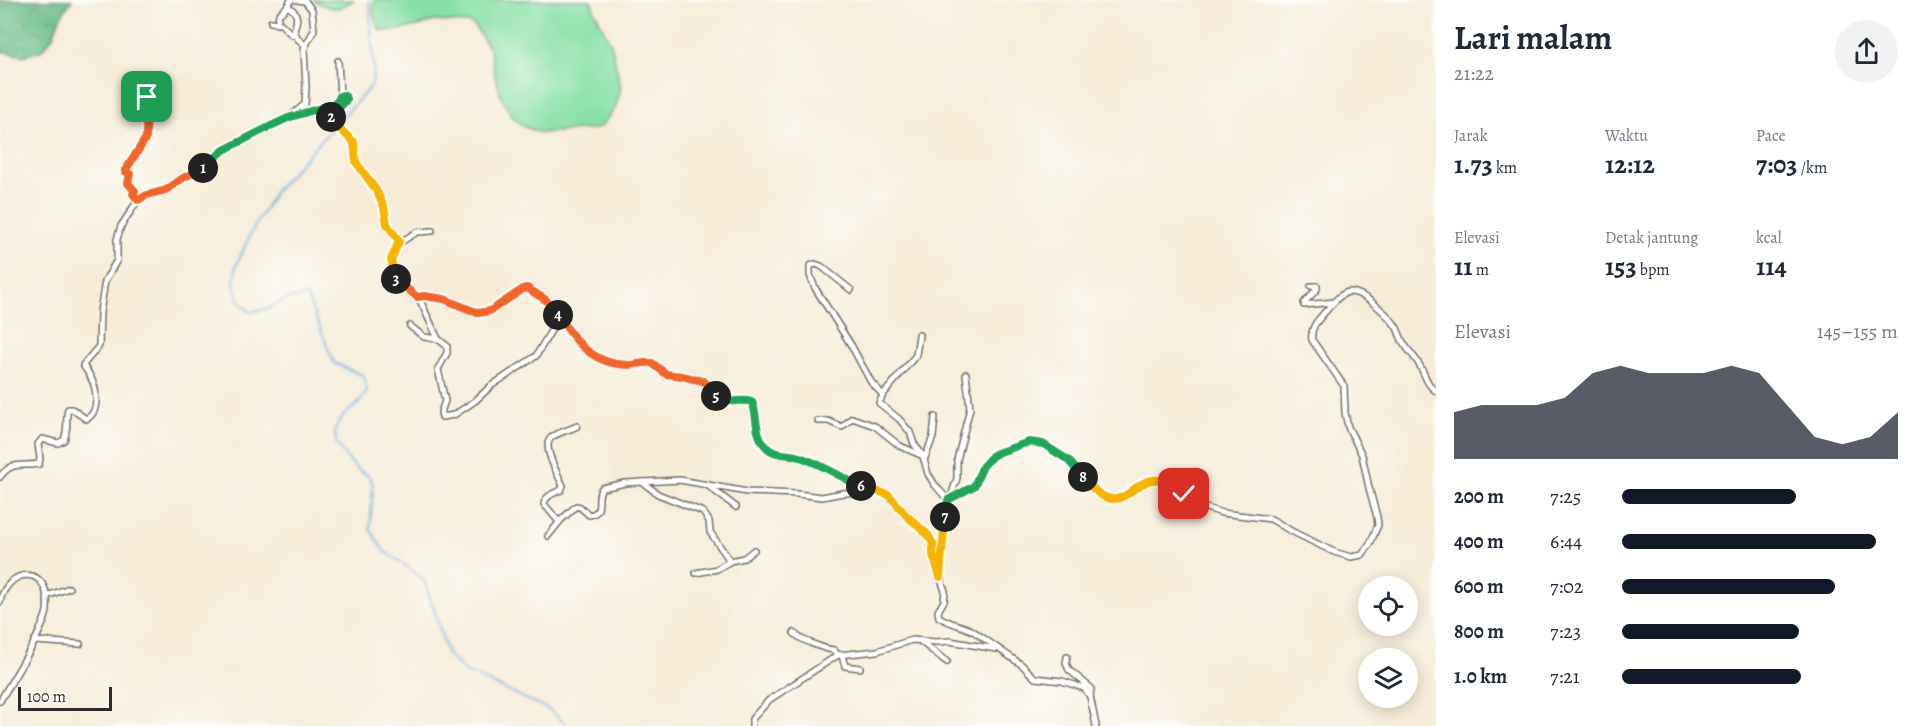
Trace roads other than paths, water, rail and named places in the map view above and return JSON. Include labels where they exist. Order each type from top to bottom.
[{"type":"street","points":[[290,118],[305,104],[303,56],[305,45],[314,30],[312,10],[305,1],[296,0]]},
{"type":"street","points":[[289,3],[296,13],[298,22],[292,35],[285,27],[274,23],[289,3]]},
{"type":"street","points":[[294,30],[298,39],[305,45]]},
{"type":"street","points":[[0,477],[5,470],[14,465],[39,464],[38,444],[42,439],[58,442],[64,440],[68,426],[68,409],[84,418],[90,417],[93,413],[96,400],[94,386],[83,364],[99,346],[100,312],[105,281],[117,260],[117,239],[121,226],[138,200],[166,190],[205,167],[224,150],[290,118],[337,102],[340,96],[338,61]]},
{"type":"street","points":[[340,96],[344,95],[347,99],[330,118],[331,121],[354,142],[356,162],[376,190],[384,207],[387,224],[399,243]]},
{"type":"street","points":[[138,200],[133,194],[135,191],[128,183],[130,174],[125,171],[146,138],[147,97]]},
{"type":"street","points":[[432,231],[417,232],[399,243],[391,260],[394,266],[394,276],[411,294],[419,298],[438,339]]},
{"type":"street","points":[[851,290],[821,266],[815,264],[810,266],[810,275],[815,288],[871,382],[883,395]]},
{"type":"street","points":[[1311,286],[1317,286],[1317,289],[1304,305],[1334,302]]},
{"type":"street","points":[[419,298],[424,296],[444,299],[478,313],[490,311],[527,288],[546,300],[576,341],[603,361],[631,365],[652,363],[666,374],[703,381],[721,400],[749,401],[753,404],[762,442],[770,450],[779,455],[801,458],[857,484],[884,492],[930,537],[945,595],[938,616],[949,623],[966,627],[1022,665],[1035,678],[1079,685],[1090,696]]},
{"type":"street","points":[[950,498],[974,486],[983,466],[997,453],[1029,442],[1036,442],[1068,460],[1089,486],[1104,498],[1119,499],[1128,495],[1143,482],[1161,480],[1175,486],[1200,506],[1222,513],[1271,519],[1334,552],[1351,557],[1362,555],[1370,544],[1378,525],[1377,517],[1362,455],[1348,427],[1344,387],[1312,340],[1314,324],[1334,302],[1345,294],[1351,292],[1373,303],[1393,323],[1406,347],[1421,366],[1428,384],[1436,391]]},
{"type":"street","points":[[410,326],[427,338],[438,339],[448,349],[438,369],[445,401],[441,415],[445,418],[454,416],[491,386],[536,356],[552,329],[561,320]]},
{"type":"street","points":[[919,335],[916,355],[879,403],[907,428],[914,444],[923,456],[924,464],[934,485],[950,498]]},
{"type":"street","points":[[940,577],[942,536],[957,478],[957,460],[970,408],[966,374]]},
{"type":"street","points":[[924,464],[933,437],[935,417]]},
{"type":"street","points":[[819,421],[828,421],[842,427],[852,418],[871,424],[900,446],[923,456]]},
{"type":"street","points":[[559,522],[544,502],[563,486],[552,464],[548,442],[552,437],[577,426]]},
{"type":"street","points":[[548,536],[576,506],[589,515],[596,514],[600,509],[598,493],[602,488],[642,482],[680,480],[747,492],[822,497],[843,493],[884,492]]},
{"type":"street","points":[[642,482],[658,494],[703,512],[709,521],[710,532],[730,561]]},
{"type":"street","points":[[706,484],[736,507]]},
{"type":"street","points":[[696,573],[713,570],[730,561],[744,558],[754,550]]},
{"type":"street","points":[[0,602],[5,588],[25,575],[39,578],[47,596],[44,622],[0,701]]},
{"type":"street","points":[[47,596],[69,588]]},
{"type":"street","points":[[794,633],[801,639],[834,650],[847,667],[860,668]]},
{"type":"street","points":[[752,726],[752,719],[769,700],[840,656],[877,651],[912,640],[950,641],[1001,650]]},
{"type":"street","points":[[919,640],[947,662]]},
{"type":"street","points":[[34,641],[80,644]]},
{"type":"street","points":[[1067,657],[1066,663],[1070,670],[1090,688],[1096,726]]},
{"type":"waterway","points":[[369,0],[374,72],[371,86],[275,191],[250,235],[236,266],[234,286],[240,302],[250,312],[267,309],[287,299],[307,296],[334,363],[364,376],[367,391],[359,403],[343,416],[335,429],[336,442],[358,470],[369,476],[373,485],[370,529],[384,551],[424,580],[447,654],[464,671],[550,710],[568,726]]}]
